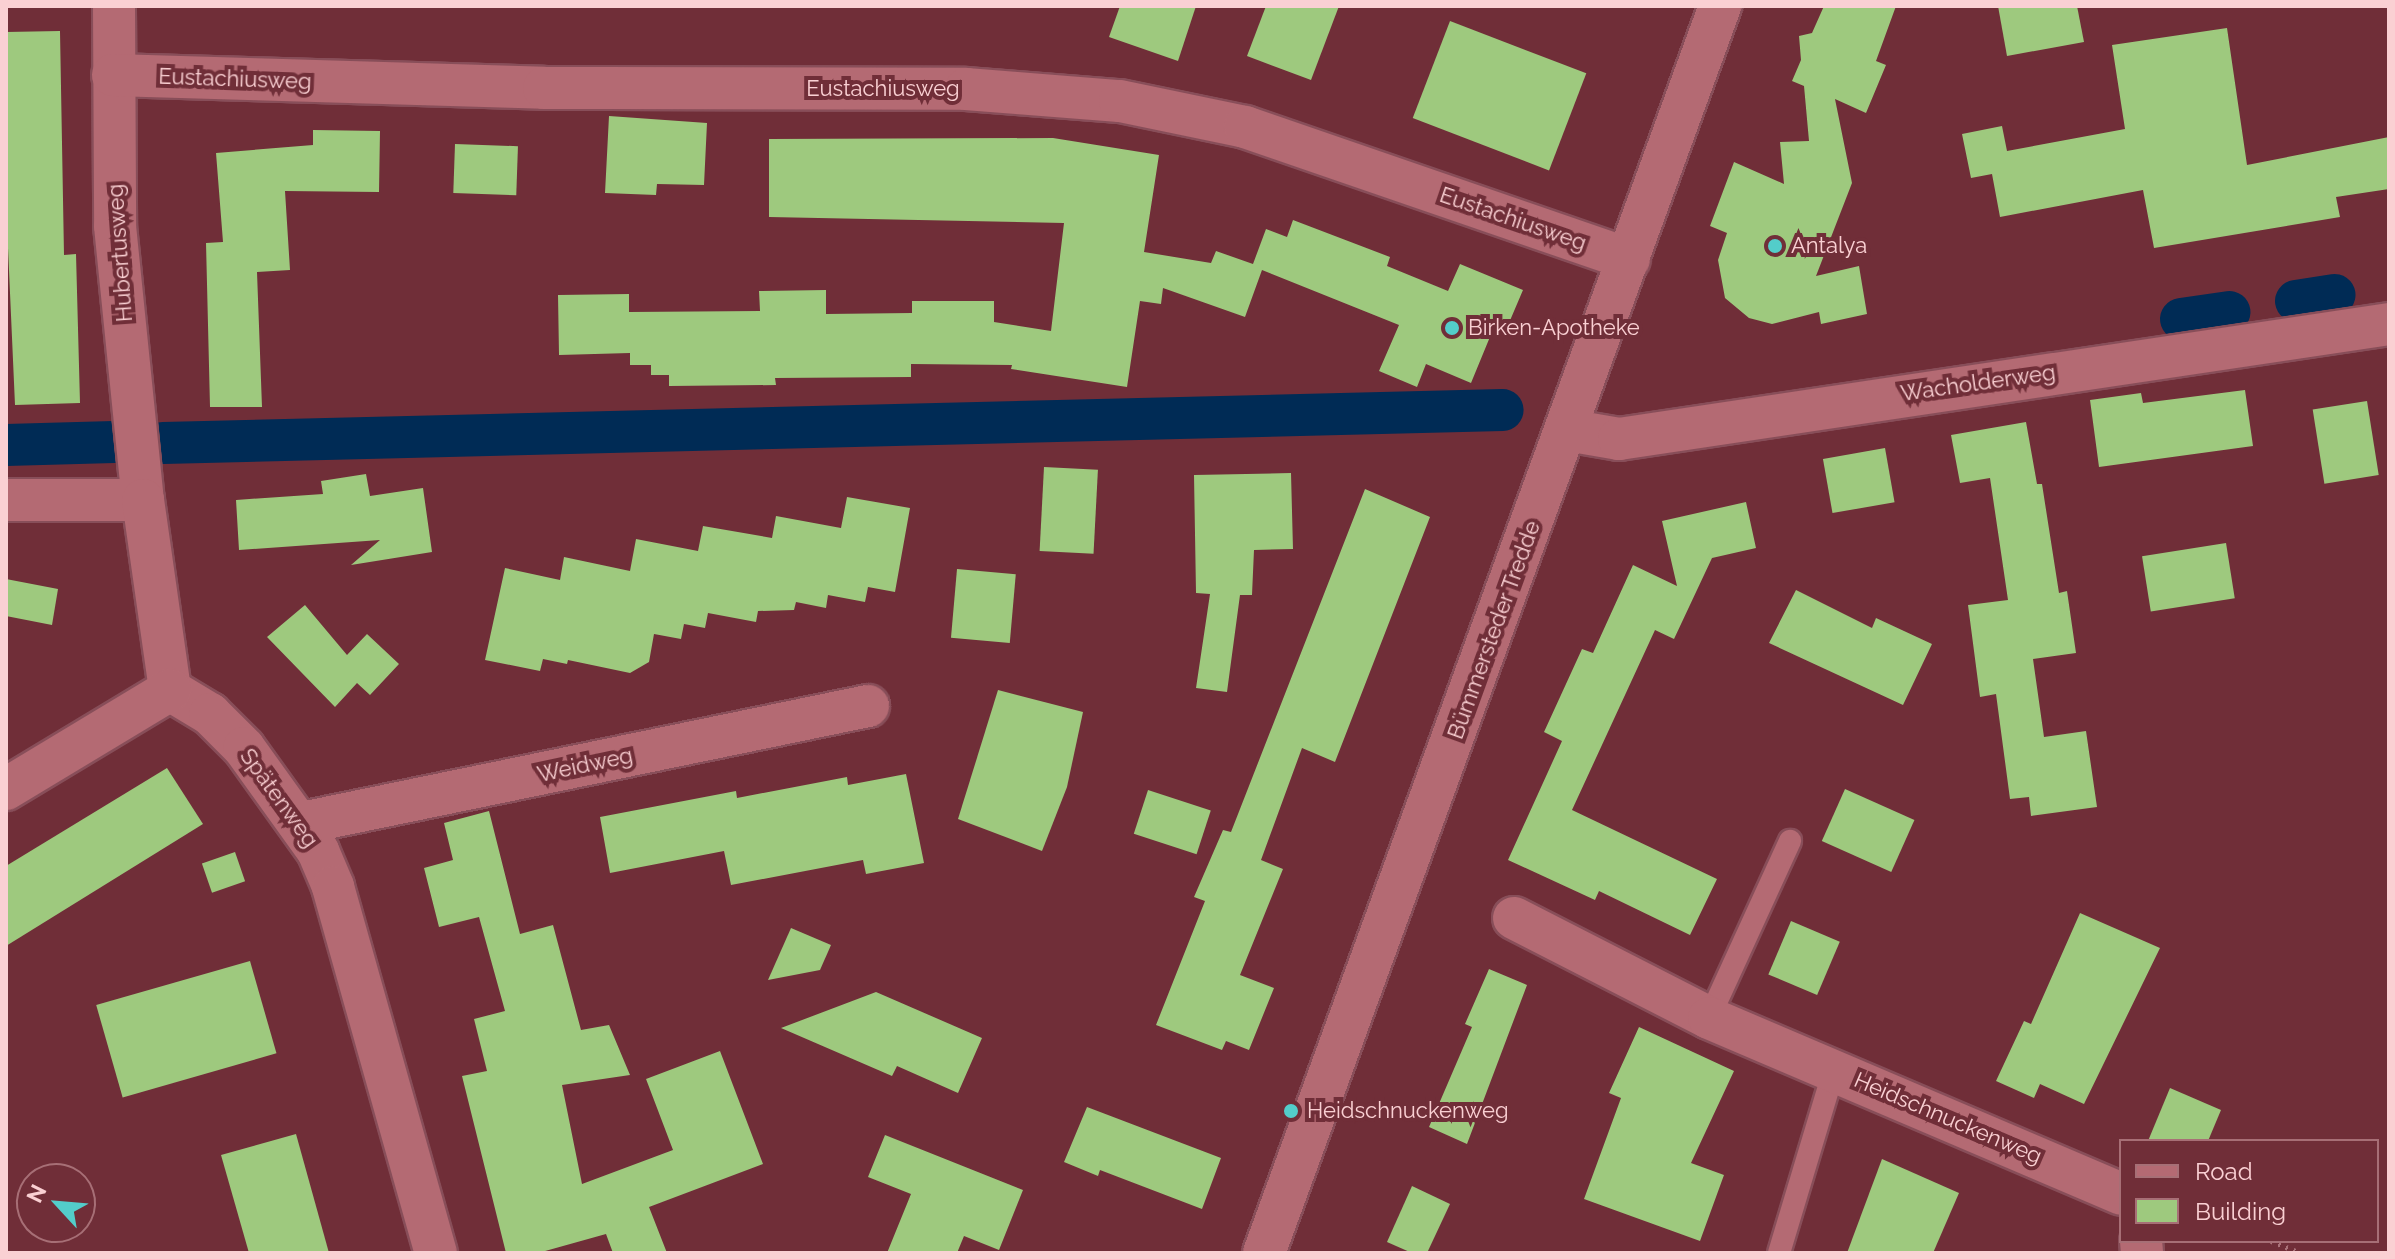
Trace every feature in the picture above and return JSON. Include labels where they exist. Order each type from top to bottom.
[{"type":"street","name":"Hubertusweg","points":[[114,6],[115,226],[143,500]]},
{"type":"street","name":"Bümmersteder Tredde","points":[[1264,1253],[1720,6]]},
{"type":"street","name":"Eustachiusweg","points":[[113,75],[544,88],[966,89],[1120,101],[1245,127],[1629,259]]},
{"type":"street","name":"Wacholderweg","points":[[1567,430],[1619,439],[2389,324]]},
{"type":"street","points":[[6,500],[143,500],[170,690],[6,789]]},
{"type":"street","name":"Spätenweg","points":[[170,690],[210,714],[302,823],[333,887],[436,1253]]},
{"type":"street","name":"Weidweg","points":[[302,823],[868,706]]},
{"type":"street","name":"Heidschnuckenweg","points":[[1514,918],[1709,1018],[2119,1193]]},
{"type":"lane","points":[[1709,1018],[1790,841]]},
{"type":"lane","points":[[1779,1253],[1834,1070]]},
{"type":"path","points":[[2276,1243],[2300,1253]]},
{"type":"building","points":[[1120,6],[1196,6],[1178,61],[1109,37]]},
{"type":"building","points":[[1266,6],[1339,6],[1311,80],[1247,56]]},
{"type":"building","name":"Antalya","points":[[1824,6],[1896,6],[1876,61],[1886,65],[1866,113],[1835,99],[1852,183],[1816,276],[1859,266],[1867,314],[1821,324],[1819,312],[1772,324],[1749,318],[1725,298],[1718,260],[1727,233],[1710,226],[1734,162],[1784,184],[1780,142],[1809,141],[1804,86],[1792,81],[1801,60],[1799,36],[1812,33]]},
{"type":"building","points":[[1998,6],[2077,6],[2084,42],[2007,56]]},
{"type":"building","points":[[1450,21],[1586,73],[1549,170],[1413,118]]},
{"type":"building","points":[[2227,28],[2247,165],[2389,137],[2389,189],[2336,197],[2340,217],[2154,248],[2143,190],[2000,217],[1992,174],[1971,178],[1962,134],[2002,126],[2007,151],[2125,129],[2112,45]]},
{"type":"building","points":[[60,31],[64,255],[76,254],[80,403],[15,405],[6,203],[6,32]]},
{"type":"building","points":[[609,116],[707,123],[704,185],[657,184],[656,195],[605,193]]},
{"type":"building","points":[[313,130],[380,131],[379,192],[285,191],[290,270],[257,272],[262,407],[210,407],[206,243],[223,242],[216,153],[313,145]]},
{"type":"building","points":[[1053,138],[1159,155],[1144,252],[1211,263],[1216,251],[1253,264],[1266,229],[1287,237],[1293,220],[1390,257],[1387,266],[1448,291],[1460,264],[1523,290],[1503,337],[1492,332],[1471,383],[1426,364],[1417,387],[1379,371],[1399,325],[1262,270],[1245,317],[1163,288],[1161,304],[1140,301],[1127,387],[1011,369],[1012,365],[911,364],[911,377],[775,378],[776,385],[669,386],[669,375],[651,375],[651,365],[630,365],[630,353],[559,355],[558,295],[629,294],[629,312],[760,311],[759,291],[826,290],[826,314],[912,313],[912,301],[994,301],[994,322],[1051,331],[1064,223],[769,217],[769,139]]},
{"type":"building","points":[[455,144],[518,146],[516,195],[453,193]]},
{"type":"building","points":[[2245,390],[2253,446],[2099,467],[2090,400],[2141,393],[2143,403]]},
{"type":"building","points":[[2367,401],[2379,475],[2324,484],[2313,410]]},
{"type":"building","points":[[2026,422],[2037,484],[2042,484],[2059,593],[2067,591],[2076,653],[2033,659],[2044,737],[2086,731],[2097,807],[2031,816],[2029,797],[2010,799],[1996,694],[1980,697],[1968,605],[2008,600],[1990,478],[1960,483],[1951,435]]},
{"type":"building","points":[[1885,448],[1895,502],[1833,513],[1823,459]]},
{"type":"building","points":[[1044,467],[1098,470],[1094,554],[1040,551]]},
{"type":"building","points":[[1291,473],[1293,549],[1254,550],[1252,595],[1240,595],[1227,692],[1196,688],[1210,594],[1196,593],[1194,475]]},
{"type":"building","points":[[366,474],[370,496],[423,488],[432,552],[351,565],[380,540],[239,550],[236,500],[323,494],[321,481]]},
{"type":"building","points":[[1365,489],[1430,517],[1335,762],[1302,748],[1261,860],[1283,869],[1240,975],[1274,988],[1249,1050],[1226,1041],[1222,1050],[1156,1025],[1205,901],[1194,897],[1223,830],[1231,832]]},
{"type":"building","points":[[847,497],[910,508],[895,592],[868,587],[865,602],[828,595],[826,608],[796,602],[794,610],[758,611],[756,622],[708,613],[705,628],[684,624],[681,639],[654,634],[649,662],[630,673],[568,660],[567,664],[543,659],[540,671],[485,660],[505,568],[560,580],[564,557],[630,571],[636,539],[698,551],[703,526],[772,538],[776,516],[841,528]]},
{"type":"building","points":[[1746,502],[1756,548],[1712,558],[1674,639],[1655,630],[1572,810],[1717,879],[1690,935],[1599,891],[1595,900],[1508,860],[1562,741],[1544,732],[1582,649],[1593,653],[1633,565],[1677,586],[1662,521]]},
{"type":"building","points":[[2226,543],[2235,598],[2151,612],[2142,556]]},
{"type":"building","points":[[957,569],[1016,574],[1010,643],[951,638]]},
{"type":"building","points":[[6,579],[58,589],[52,625],[6,616]]},
{"type":"building","points":[[1796,590],[1872,628],[1876,618],[1932,644],[1903,705],[1769,643]]},
{"type":"building","points":[[305,605],[347,655],[367,634],[399,664],[370,695],[357,683],[335,707],[267,637]]},
{"type":"building","points":[[998,690],[1083,712],[1067,787],[1042,851],[958,819]]},
{"type":"building","points":[[167,768],[203,824],[6,946],[6,866]]},
{"type":"building","points":[[906,774],[924,863],[866,874],[863,860],[731,885],[724,851],[610,873],[600,817],[736,791],[737,798],[847,777],[848,785]]},
{"type":"building","points":[[1845,789],[1914,820],[1891,872],[1822,841]]},
{"type":"building","points":[[1148,790],[1211,810],[1197,854],[1134,834]]},
{"type":"building","points":[[489,811],[520,934],[553,925],[581,1030],[609,1025],[630,1075],[562,1085],[582,1184],[673,1150],[646,1079],[720,1051],[763,1164],[649,1207],[667,1253],[613,1253],[606,1234],[538,1253],[506,1253],[462,1076],[487,1071],[474,1019],[505,1011],[479,917],[439,927],[424,868],[453,860],[444,823]]},
{"type":"building","points":[[235,852],[245,881],[212,893],[202,863]]},
{"type":"building","points":[[2080,913],[2160,948],[2084,1104],[2040,1084],[2034,1098],[1996,1081],[2024,1021],[2031,1024]]},
{"type":"building","points":[[1791,921],[1840,942],[1817,995],[1768,974]]},
{"type":"building","points":[[791,928],[831,945],[820,970],[768,980]]},
{"type":"building","points":[[250,961],[276,1053],[123,1097],[96,1005]]},
{"type":"building","points":[[1489,969],[1527,985],[1467,1144],[1429,1127],[1472,1027],[1465,1024]]},
{"type":"building","points":[[876,992],[982,1038],[958,1093],[897,1066],[892,1076],[781,1028]]},
{"type":"building","points":[[1639,1027],[1734,1071],[1691,1163],[1724,1175],[1700,1241],[1584,1199],[1621,1098],[1609,1093]]},
{"type":"building","points":[[2170,1088],[2221,1110],[2209,1139],[2149,1139]]},
{"type":"building","points":[[1087,1107],[1221,1158],[1202,1209],[1100,1170],[1098,1176],[1064,1162]]},
{"type":"building","points":[[296,1134],[329,1253],[249,1253],[221,1155]]},
{"type":"building","points":[[885,1135],[1023,1190],[999,1250],[964,1236],[957,1253],[887,1253],[911,1194],[868,1177]]},
{"type":"building","points":[[1882,1159],[1959,1193],[1933,1253],[1847,1253]]},
{"type":"building","points":[[1412,1186],[1450,1204],[1427,1253],[1412,1253],[1387,1242]]},
{"type":"waterway","points":[[2296,301],[2335,295]]},
{"type":"waterway","points":[[2181,319],[2230,312]]},
{"type":"waterway","points":[[163,443],[1503,410]]},
{"type":"waterway","points":[[6,445],[114,442]]},
{"type":"place","name":"Antalya","points":[[1775,246]]},
{"type":"place","name":"Birken-Apotheke","points":[[1452,328]]},
{"type":"place","name":"Heidschnuckenweg","points":[[1291,1111]]}]
